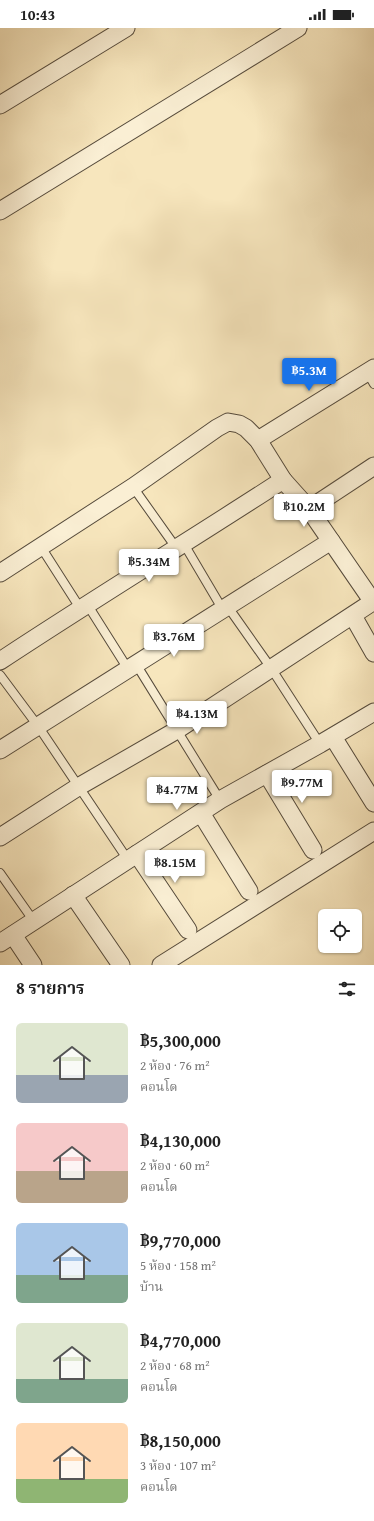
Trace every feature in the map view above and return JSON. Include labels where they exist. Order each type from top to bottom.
[{"type":"street","points":[[0,105],[126,28]]},
{"type":"street","points":[[0,211],[298,28]]},
{"type":"street","points":[[258,440],[372,375]]},
{"type":"street","points":[[0,573],[133,487],[217,428],[228,422],[239,424],[246,428],[258,440],[283,480],[309,509],[373,601],[353,616],[177,730],[78,787],[0,838]]},
{"type":"street","points":[[309,509],[374,466]]},
{"type":"street","points":[[0,661],[83,606],[181,546],[283,480]]},
{"type":"street","points":[[0,750],[226,609],[331,541]]},
{"type":"street","points":[[353,616],[374,653]]},
{"type":"street","points":[[33,965],[6,939],[33,920],[220,800],[374,712]]},
{"type":"street","points":[[327,740],[374,803]]},
{"type":"street","points":[[267,774],[313,850]]},
{"type":"street","points":[[201,813],[249,891]]},
{"type":"street","points":[[161,965],[374,831]]},
{"type":"street","points":[[132,857],[188,930]]},
{"type":"street","points":[[73,895],[121,965]]},
{"type":"lane","points":[[133,487],[181,546],[226,609],[327,740]]},
{"type":"lane","points":[[41,547],[83,606],[132,667],[177,730],[220,800]]},
{"type":"lane","points":[[0,675],[38,726],[78,787],[132,857]]},
{"type":"lane","points":[[0,873],[33,920]]}]
